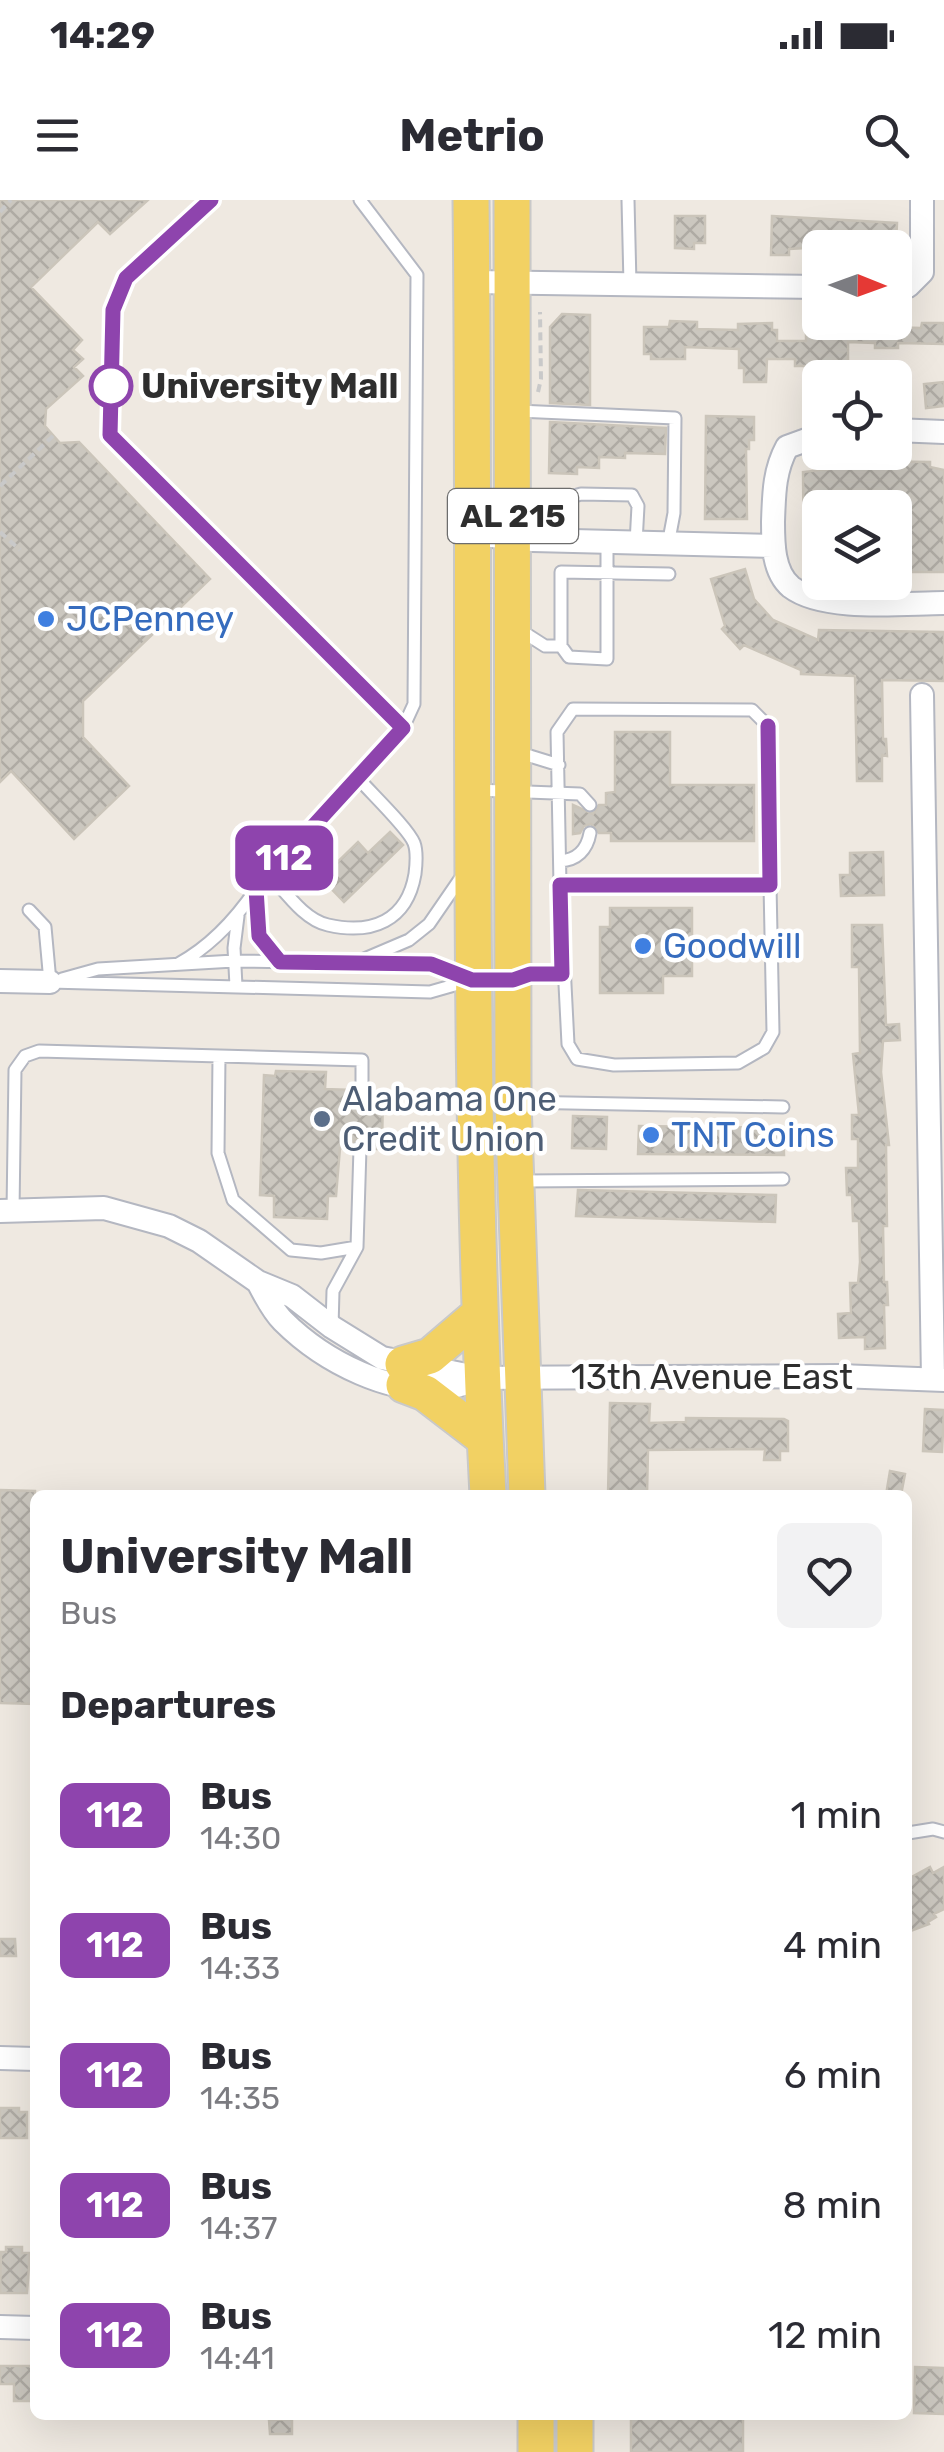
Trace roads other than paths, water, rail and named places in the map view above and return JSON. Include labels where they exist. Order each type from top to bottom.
[{"type":"main road","name":"AL 215","points":[[512,200],[513,626],[531,658],[512,749],[514,1181],[527,1490]]},
{"type":"main road","name":"AL 215","points":[[469,201],[472,980],[478,1315],[488,1490]]},
{"type":"main road","points":[[478,1315],[404,1374],[485,1439]]},
{"type":"main road","points":[[536,2420],[536,2452]]},
{"type":"main road","points":[[575,2420],[575,2452]]},
{"type":"street","points":[[922,200],[933,271]]},
{"type":"street","points":[[472,282],[802,286]]},
{"type":"street","points":[[912,431],[944,432]]},
{"type":"street","points":[[802,442],[787,447],[777,466],[773,546],[778,568],[790,586],[814,598],[852,602],[944,602]]},
{"type":"street","points":[[471,534],[607,543],[773,546]]},
{"type":"street","points":[[922,694],[939,1380]]},
{"type":"street","points":[[0,981],[50,982]]},
{"type":"street","name":"13th Avenue East","points":[[6,1211],[104,1208],[170,1226],[258,1282],[292,1296],[404,1374]]},
{"type":"street","name":"13th Avenue East","points":[[258,1282],[281,1319],[317,1350],[357,1373],[404,1374],[449,1369],[481,1378],[839,1376],[939,1380]]},
{"type":"street","points":[[0,2058],[30,2059]]},
{"type":"street","points":[[0,2328],[30,2328]]},
{"type":"lane","points":[[211,200],[126,278],[113,310],[110,435],[403,728]]},
{"type":"lane","points":[[178,964],[198,953],[238,916],[256,889],[403,728],[414,704],[417,275],[360,200]]},
{"type":"lane","points":[[370,211],[379,200]]},
{"type":"lane","points":[[628,200],[630,284]]},
{"type":"lane","points":[[512,411],[675,418],[674,513],[668,545]]},
{"type":"lane","points":[[564,541],[564,499],[581,494],[632,495],[638,506],[636,544]]},
{"type":"lane","points":[[607,543],[607,572],[600,628],[606,658],[568,658],[561,646],[562,572],[607,572],[669,574]]},
{"type":"lane","points":[[561,602],[576,602]]},
{"type":"lane","points":[[561,627],[576,627]]},
{"type":"lane","points":[[531,658],[561,646]]},
{"type":"lane","points":[[573,709],[752,710],[768,726],[773,1032],[764,1048],[738,1063],[614,1065],[577,1058],[568,1044],[562,974],[559,765],[557,732],[573,709]]},
{"type":"lane","points":[[512,749],[559,765]]},
{"type":"lane","points":[[270,874],[309,916],[325,925],[370,928],[393,916],[411,896],[416,866],[414,842],[358,778]]},
{"type":"lane","points":[[471,790],[580,794],[590,805]]},
{"type":"lane","points":[[560,861],[572,860],[588,846],[590,833]]},
{"type":"lane","points":[[355,963],[410,940],[429,924],[473,861]]},
{"type":"lane","points":[[560,885],[770,885]]},
{"type":"lane","points":[[256,889],[259,936],[280,962]]},
{"type":"lane","points":[[29,910],[45,926],[50,982]]},
{"type":"lane","points":[[236,986],[238,916]]},
{"type":"lane","points":[[50,982],[98,969],[234,961],[431,964],[472,980]]},
{"type":"lane","points":[[50,982],[430,992],[472,980],[562,974]]},
{"type":"lane","points":[[6,1211],[14,1070],[25,1056],[39,1051],[362,1060],[362,1090]]},
{"type":"lane","points":[[219,1056],[218,1153],[233,1200],[291,1250],[320,1253],[356,1247]]},
{"type":"lane","points":[[513,1102],[784,1107]]},
{"type":"lane","points":[[332,1327],[333,1291],[356,1247],[360,1148]]},
{"type":"lane","points":[[514,1181],[782,1179]]},
{"type":"lane","points":[[912,1832],[933,1829],[944,1832]]},
{"type":"place","name":"University Mall","points":[[111,386]]},
{"type":"place","name":"JCPenney","points":[[46,619]]},
{"type":"place","name":"Goodwill","points":[[643,946]]},
{"type":"place","name":"Alabama One Credit Union","points":[[322,1119]]},
{"type":"place","name":"TNT Coins","points":[[651,1135]]}]
